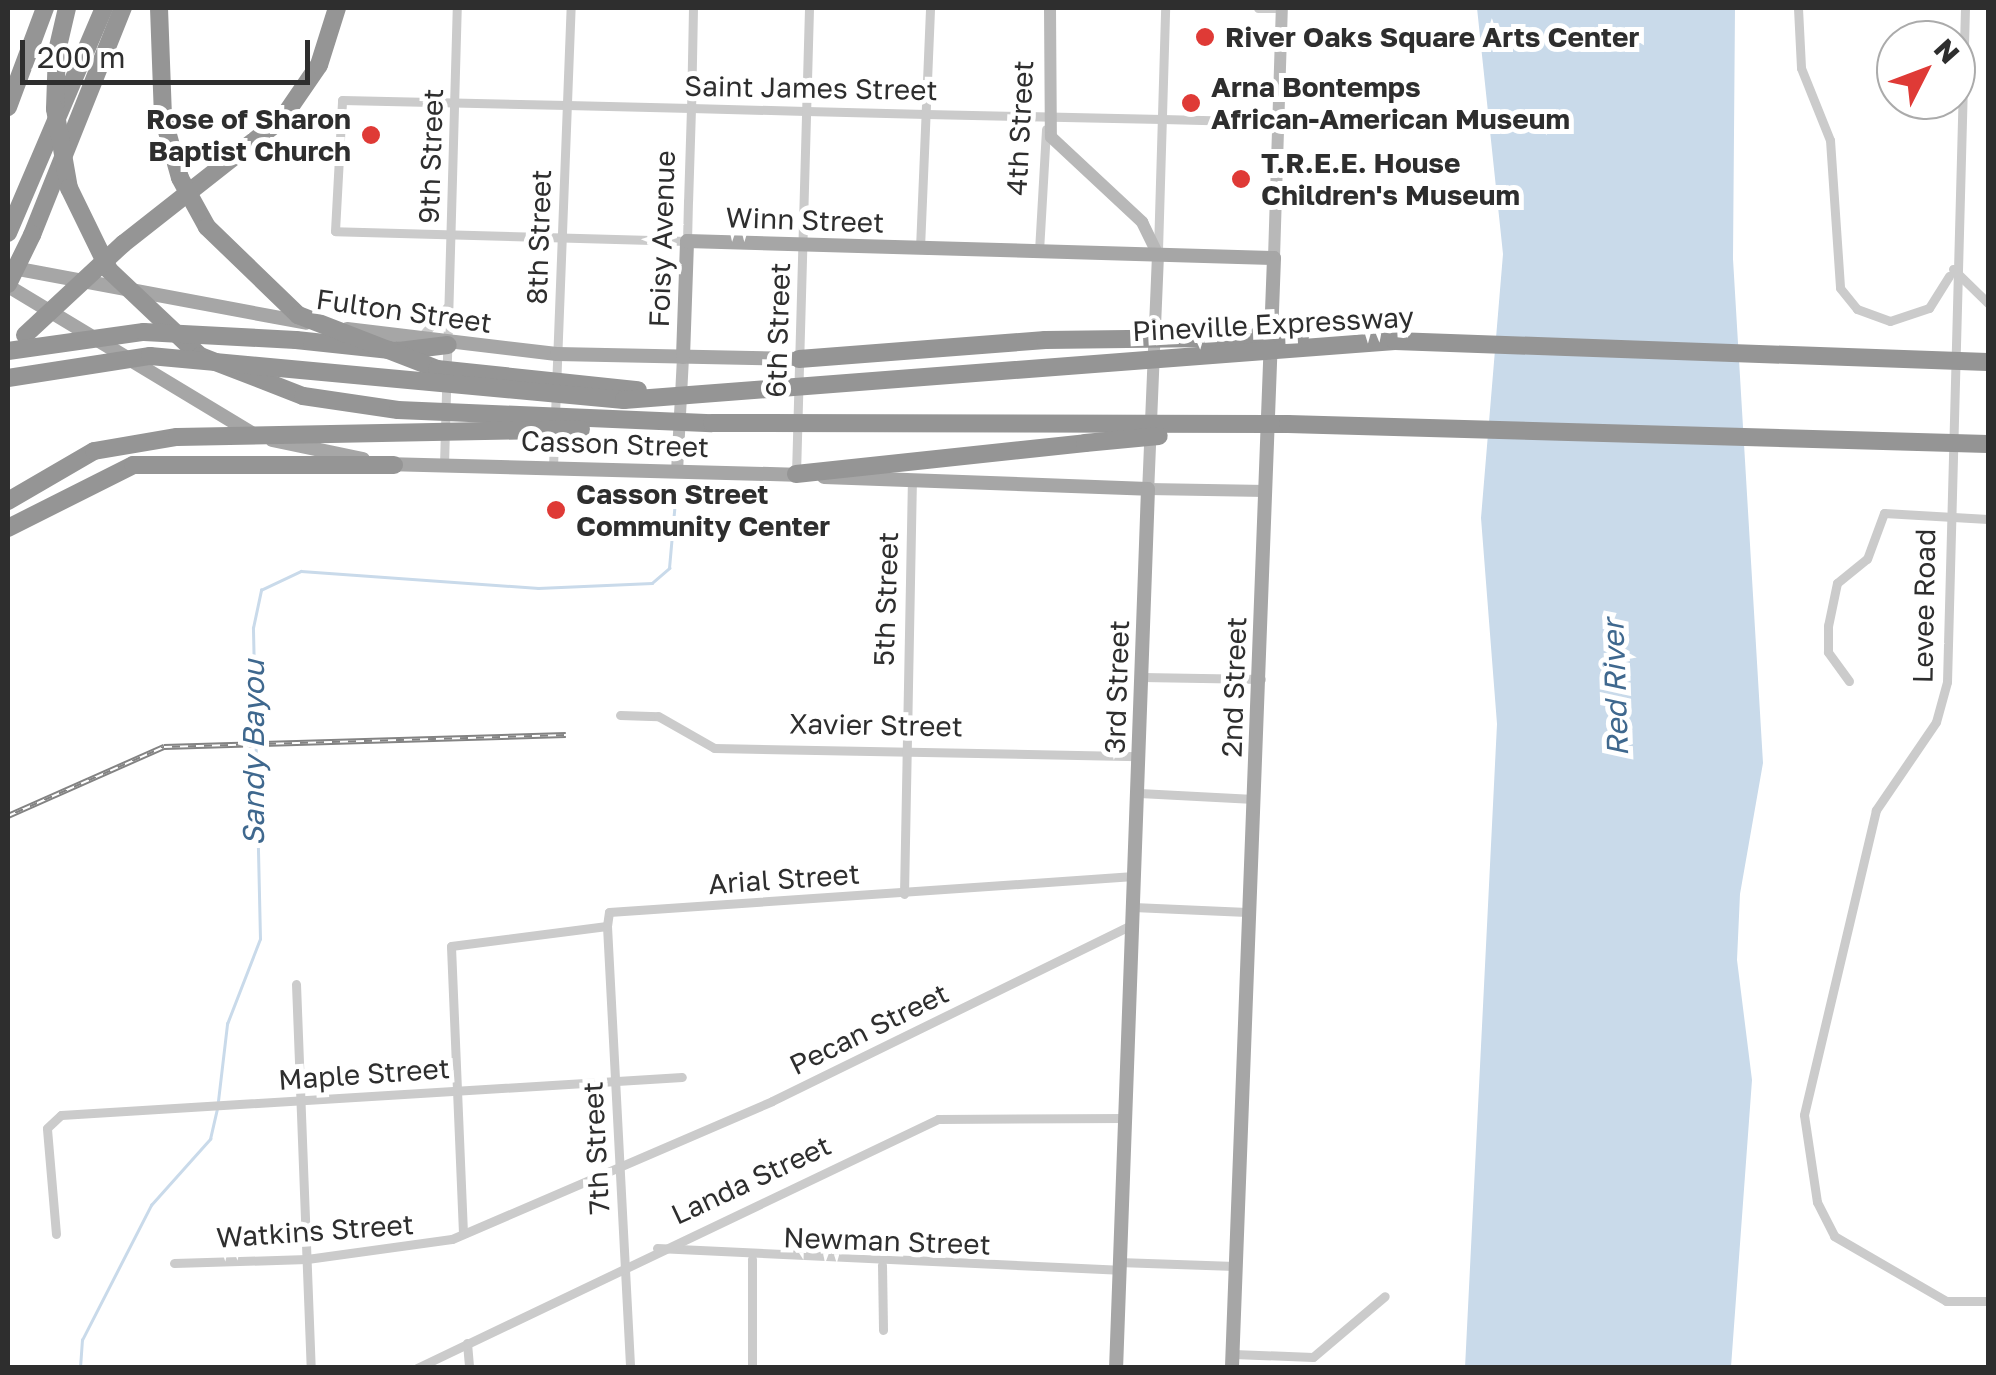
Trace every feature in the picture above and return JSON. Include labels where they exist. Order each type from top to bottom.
[{"type":"highway","points":[[8,107],[45,8]]},
{"type":"highway","points":[[67,8],[55,82],[59,141],[85,229],[123,289],[200,356],[275,390],[398,410],[712,424]]},
{"type":"highway","points":[[8,285],[32,235],[103,33],[104,8]]},
{"type":"highway","points":[[9,230],[103,33],[123,8]]},
{"type":"highway","points":[[159,8],[157,84],[180,178],[229,256],[274,300],[351,341],[438,369],[683,396]]},
{"type":"highway","points":[[8,360],[25,335],[123,244],[282,118],[319,65],[337,8]]},
{"type":"highway","points":[[8,351],[144,332],[296,340],[399,352],[448,345]]},
{"type":"highway","points":[[799,360],[1046,340],[1395,341]]},
{"type":"highway","name":"Pineville Expressway","points":[[683,396],[1395,341],[1988,362]]},
{"type":"highway","points":[[8,378],[150,356],[569,398],[683,396]]},
{"type":"highway","points":[[8,501],[94,450],[178,437],[712,424],[1288,424],[1988,444]]},
{"type":"highway","points":[[796,474],[1288,424]]},
{"type":"highway","points":[[8,528],[134,464],[394,466]]},
{"type":"main road","name":"4th Street","points":[[1047,116],[1050,8]]},
{"type":"main road","name":"2nd Street","points":[[1232,1361],[1248,912],[1261,679],[1282,8]]},
{"type":"main road","points":[[1047,116],[1058,148],[1142,222],[1158,255]]},
{"type":"main road","name":"Winn Street","points":[[687,242],[1274,258]]},
{"type":"main road","name":"Foisy Avenue","points":[[677,472],[687,242]]},
{"type":"main road","name":"3rd Street","points":[[1116,1368],[1158,255]]},
{"type":"main road","name":"Fulton Street","points":[[8,267],[448,345],[557,354],[799,360]]},
{"type":"main road","name":"Casson Street","points":[[8,285],[218,419],[394,466],[796,474],[912,485],[1266,492]]},
{"type":"street","name":"9th Street","points":[[444,464],[458,8]]},
{"type":"street","name":"8th Street","points":[[552,467],[571,8]]},
{"type":"street","name":"Foisy Avenue","points":[[687,242],[694,8]]},
{"type":"street","name":"6th Street","points":[[796,474],[810,8]]},
{"type":"street","points":[[920,248],[930,8]]},
{"type":"street","name":"3rd Street","points":[[1158,255],[1165,8]]},
{"type":"street","points":[[1258,8],[1282,8]]},
{"type":"street","points":[[1798,8],[1804,80],[1830,140],[1834,272],[1848,302],[1874,319],[1914,318],[1941,297],[1952,266],[1988,303]]},
{"type":"street","name":"Levee Road","points":[[1965,8],[1952,266],[1941,714],[1876,810],[1804,1116],[1817,1202],[1834,1236],[1946,1301],[1988,1301]]},
{"type":"street","name":"Saint James Street","points":[[335,231],[342,100],[1279,122]]},
{"type":"street","name":"4th Street","points":[[1040,252],[1047,116]]},
{"type":"street","name":"Winn Street","points":[[335,231],[687,242]]},
{"type":"street","points":[[414,339],[449,305]]},
{"type":"street","name":"5th Street","points":[[904,894],[912,485]]},
{"type":"street","points":[[1849,681],[1828,652],[1828,626],[1837,584],[1867,560],[1884,513],[1948,522],[1988,519]]},
{"type":"street","points":[[1142,677],[1261,679]]},
{"type":"street","name":"Xavier Street","points":[[620,715],[658,716],[714,748],[904,745],[1139,756]]},
{"type":"street","points":[[1138,794],[1254,798]]},
{"type":"street","name":"Arial Street","points":[[457,1090],[450,946],[607,926],[608,912],[1134,876]]},
{"type":"street","points":[[1132,908],[1248,912]]},
{"type":"street","name":"Pecan Street","points":[[620,1161],[772,1101],[1132,925]]},
{"type":"street","name":"7th Street","points":[[607,926],[630,1368]]},
{"type":"street","points":[[296,984],[311,1368]]},
{"type":"street","name":"Maple Street","points":[[56,1234],[50,1120],[211,1105],[682,1076]]},
{"type":"street","points":[[457,1090],[463,1233]]},
{"type":"street","name":"Landa Street","points":[[417,1368],[624,1263],[938,1119],[1124,1118]]},
{"type":"street","name":"Watkins Street","points":[[174,1263],[307,1259],[463,1233],[620,1161]]},
{"type":"street","name":"Newman Street","points":[[656,1248],[752,1259],[882,1264],[1236,1266]]},
{"type":"street","points":[[752,1259],[752,1368]]},
{"type":"street","points":[[882,1264],[883,1330]]},
{"type":"street","points":[[1232,1361],[1313,1357],[1385,1296]]},
{"type":"street","points":[[468,1343],[469,1368]]},
{"type":"water","name":"Red River","points":[[1477,8],[1735,8],[1733,259],[1763,763],[1740,894],[1737,960],[1752,1080],[1731,1367],[1465,1368],[1497,724],[1481,518],[1503,254]]},
{"type":"waterway","name":"Sandy Bayou","points":[[218,1101],[227,1024],[260,939],[253,628],[261,590],[301,571],[538,588],[652,583],[669,568],[676,490]]},
{"type":"waterway","name":"Sandy Bayou","points":[[80,1368],[82,1340],[151,1205],[210,1139],[217,1109]]},
{"type":"railway","points":[[8,816],[164,747],[566,735]]},
{"type":"place","name":"River Oaks Square Arts Center","points":[[1205,37]]},
{"type":"place","name":"Arna Bontemps African-American Museum","points":[[1191,103]]},
{"type":"place","name":"Rose of Sharon Baptist Church","points":[[371,135]]},
{"type":"place","name":"T.R.E.E. House Children's Museum","points":[[1241,179]]},
{"type":"place","name":"Casson Street Community Center","points":[[556,510]]}]
